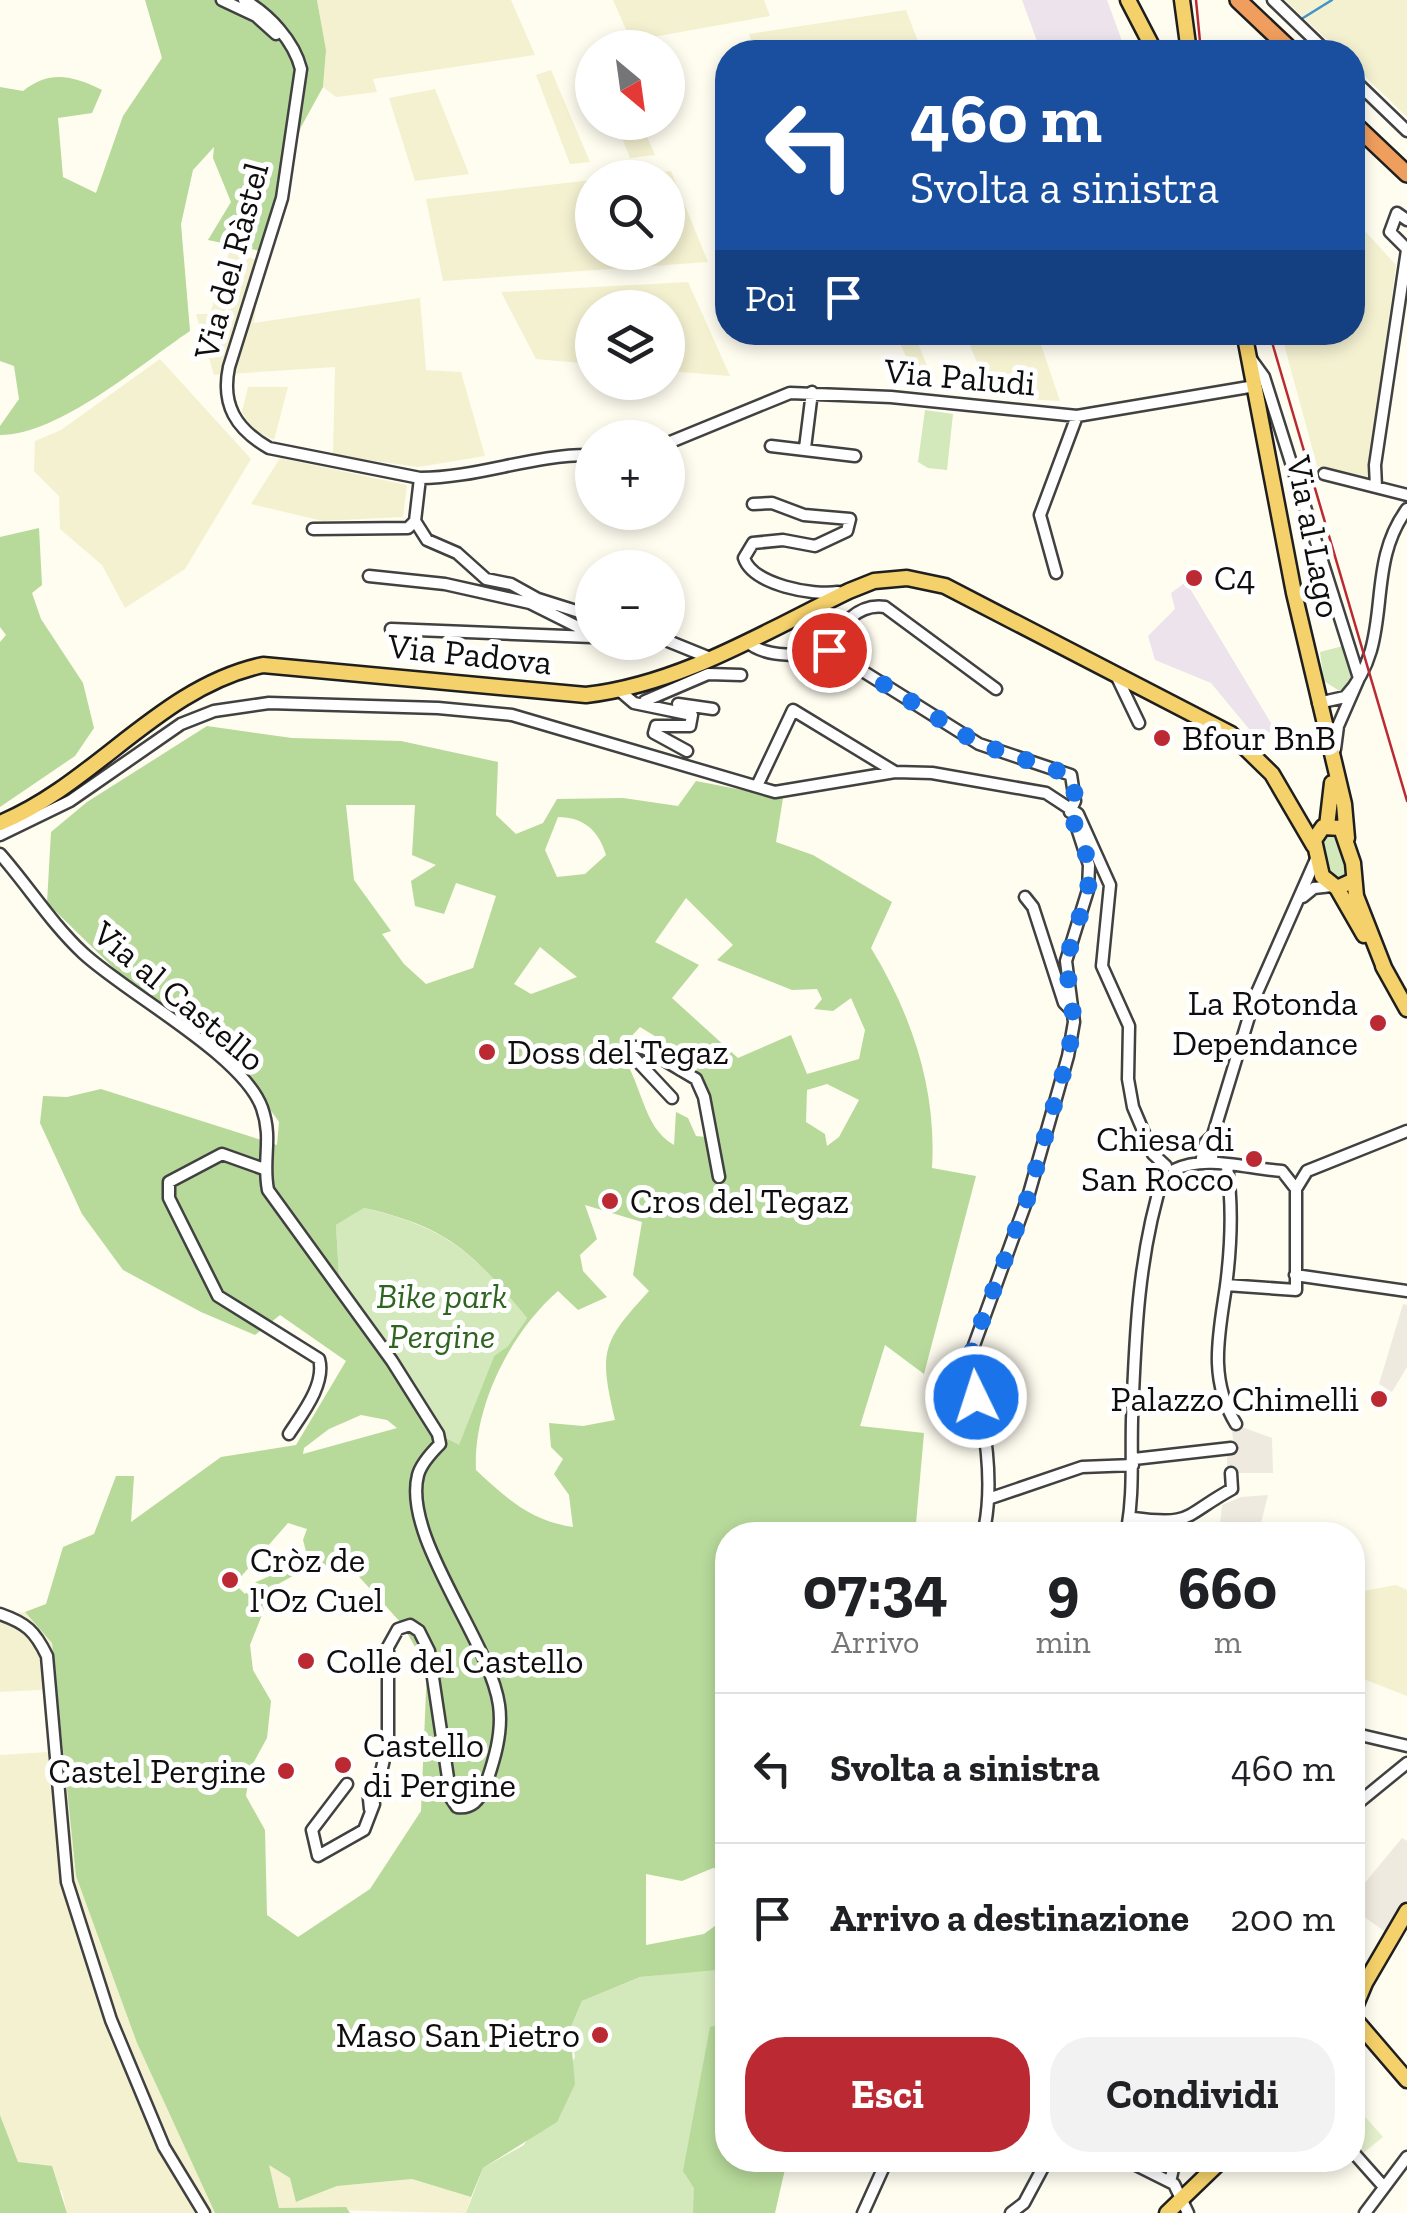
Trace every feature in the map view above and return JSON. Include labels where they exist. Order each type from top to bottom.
[{"type":"highway","points":[[1226,0],[1268,40]]},
{"type":"highway","points":[[1238,0],[1280,40]]},
{"type":"highway","points":[[1365,122],[1407,162]]},
{"type":"highway","points":[[1365,134],[1407,174]]},
{"type":"main road","points":[[1128,0],[1150,40]]},
{"type":"main road","points":[[1182,0],[1187,40]]},
{"type":"main road","name":"Via al Lago","points":[[1247,345],[1329,752]]},
{"type":"main road","name":"Via Padova","points":[[0,823],[44,799],[202,686],[263,665],[568,694],[620,692],[660,682],[874,581],[907,578],[945,586],[1231,734],[1272,774],[1300,818],[1315,852],[1340,885]]},
{"type":"main road","points":[[1329,752],[1337,774],[1347,838],[1340,885],[1407,1009]]},
{"type":"main road","points":[[1315,852],[1334,800],[1329,752]]},
{"type":"main road","name":"Via Padova","points":[[1300,818],[1340,828],[1347,838]]},
{"type":"main road","points":[[1365,1982],[1407,1911]]},
{"type":"main road","points":[[1365,2030],[1407,2080]]},
{"type":"main road","points":[[1167,2213],[1209,2172]]},
{"type":"street","points":[[222,0],[256,16],[286,40]]},
{"type":"street","name":"Via del Ràstel","points":[[244,0],[266,15],[286,40],[301,69],[282,198],[224,390],[234,418],[249,437],[268,448],[420,478]]},
{"type":"street","points":[[1273,0],[1315,40]]},
{"type":"street","points":[[1365,91],[1407,131]]},
{"type":"street","points":[[1376,487],[1375,465],[1407,249],[1390,232],[1398,213],[1407,220]]},
{"type":"street","points":[[1250,357],[1264,377],[1359,678]]},
{"type":"street","name":"Via Paludi","points":[[685,436],[777,396],[812,392],[1077,416],[1255,386]]},
{"type":"street","points":[[805,448],[812,392]]},
{"type":"street","points":[[1056,573],[1040,515],[1077,416]]},
{"type":"street","points":[[771,446],[855,456]]},
{"type":"street","points":[[314,529],[408,528],[414,521],[420,478],[443,478],[542,457],[575,456]]},
{"type":"street","points":[[1324,474],[1407,495]]},
{"type":"street","points":[[753,504],[772,503],[804,515],[850,519],[847,531],[827,544],[753,543],[744,558],[747,568],[757,574],[809,592],[849,591]]},
{"type":"street","points":[[1337,774],[1336,736],[1375,649],[1378,581],[1386,550],[1407,509]]},
{"type":"street","points":[[414,521],[427,540],[457,553],[486,580],[511,584],[538,599],[575,611]]},
{"type":"street","points":[[370,576],[445,584],[530,604],[575,627]]},
{"type":"street","points":[[746,641],[754,648],[802,656],[829,650],[856,611],[872,605],[885,608],[996,689]]},
{"type":"street","points":[[391,629],[575,635]]},
{"type":"street","points":[[685,648],[710,658]]},
{"type":"street","points":[[829,650],[979,744],[1070,775],[1075,801],[1070,812],[1090,865],[1088,890],[1066,961],[1074,1022],[1059,1095],[972,1348],[970,1373],[982,1420],[991,1498],[986,1522]]},
{"type":"street","points":[[1115,672],[1140,723]]},
{"type":"street","points":[[634,703],[653,700],[708,674],[741,674]]},
{"type":"street","points":[[1346,708],[1328,715],[1319,706],[1341,699],[1359,678]]},
{"type":"street","points":[[620,692],[634,703],[692,715],[690,726],[656,726],[654,733],[687,751]]},
{"type":"street","points":[[653,700],[713,709]]},
{"type":"street","points":[[0,835],[70,802],[181,724],[214,711],[269,703],[438,708],[512,715],[775,792],[821,788],[895,772],[932,774],[1046,793],[1078,814],[1110,885],[1102,966],[1128,1026],[1128,1079],[1133,1107],[1153,1154],[1168,1170]]},
{"type":"street","points":[[757,786],[793,710],[895,772]]},
{"type":"street","points":[[1206,1162],[1255,998],[1298,902],[1315,852]]},
{"type":"street","name":"Via al Castello","points":[[0,854],[50,922],[88,958],[213,1052],[261,1104],[272,1149],[264,1169],[268,1190],[392,1361],[438,1434],[440,1444],[418,1474],[417,1494],[427,1534],[499,1702],[500,1729],[486,1783],[476,1802],[460,1808],[451,1798],[429,1651],[419,1631],[410,1625],[398,1629],[388,1648],[388,1742],[370,1820],[364,1830],[326,1856],[314,1853],[312,1830],[347,1784]]},
{"type":"street","points":[[1298,902],[1314,888],[1340,885]]},
{"type":"street","points":[[1025,897],[1032,907],[1064,1003],[1071,1010]]},
{"type":"street","points":[[672,1098],[633,1060],[629,1052],[634,1047],[642,1047],[696,1079],[704,1097],[719,1177]]},
{"type":"street","points":[[1226,1285],[1296,1290],[1296,1189],[1300,1176],[1407,1131]]},
{"type":"street","points":[[264,1169],[222,1154],[168,1182],[169,1198],[218,1296],[319,1358],[321,1366],[310,1404],[289,1434]]},
{"type":"street","points":[[1168,1170],[1206,1162],[1227,1168],[1282,1171],[1296,1189]]},
{"type":"street","points":[[1227,1168],[1230,1202],[1226,1285],[1216,1356],[1220,1389],[1236,1424]]},
{"type":"street","points":[[1131,1522],[1138,1303],[1148,1233],[1168,1170]]},
{"type":"street","points":[[1296,1275],[1407,1291]]},
{"type":"street","points":[[991,1498],[1082,1467],[1231,1448]]},
{"type":"street","points":[[1183,1522],[1232,1489],[1231,1473]]},
{"type":"street","points":[[1133,1518],[1148,1522]]},
{"type":"street","points":[[0,1614],[24,1622],[36,1633],[47,1656],[67,1882],[112,2020],[164,2147],[204,2213]]},
{"type":"street","points":[[1365,1736],[1407,1746]]},
{"type":"street","points":[[1365,1798],[1407,1764]]},
{"type":"street","points":[[1365,2213],[1407,2157]]},
{"type":"street","points":[[1365,2166],[1384,2187]]},
{"type":"street","points":[[862,2213],[881,2172]]},
{"type":"street","points":[[1011,2213],[1024,2203],[1041,2172]]},
{"type":"street","points":[[1150,2172],[1170,2182],[1182,2196],[1188,2213]]},
{"type":"street","points":[[1170,2182],[1172,2172]]},
{"type":"shaded area","points":[[317,0],[511,0],[535,55],[373,79],[377,92],[336,97],[323,87],[326,50]]},
{"type":"shaded area","points":[[613,0],[764,0],[770,16],[685,31],[626,30]]},
{"type":"shaded area","points":[[1022,0],[1107,0],[1122,40],[1037,40]]},
{"type":"shaded area","points":[[1285,0],[1407,0],[1407,117],[1365,77],[1365,40],[1327,40]]},
{"type":"shaded area","points":[[906,10],[917,40],[751,40],[749,34]]},
{"type":"shaded area","points":[[551,70],[575,127],[575,140],[581,140],[589,160],[570,164],[536,75]]},
{"type":"shaded area","points":[[435,89],[469,174],[415,181],[389,98]]},
{"type":"shaded area","points":[[623,140],[648,140],[655,155],[630,158]]},
{"type":"shaded area","points":[[575,182],[575,270],[596,270],[443,281],[426,199]]},
{"type":"shaded area","points":[[685,205],[708,262],[685,264]]},
{"type":"shaded area","points":[[1365,231],[1396,265],[1368,477],[1317,466],[1284,345],[1365,345]]},
{"type":"shaded area","points":[[230,249],[261,262],[254,323],[420,298],[426,370],[461,372],[485,456],[418,467],[333,455],[335,367],[214,375],[196,314],[210,314]]},
{"type":"shaded area","points":[[688,282],[730,376],[685,372],[685,290],[575,290],[575,362],[536,359],[501,292]]},
{"type":"shaded area","points":[[901,345],[919,345],[935,386],[920,390]]},
{"type":"shaded area","points":[[970,345],[1041,345],[1060,401],[991,397]]},
{"type":"shaded area","points":[[160,359],[251,459],[185,569],[125,608],[102,565],[60,529],[59,496],[34,471],[35,441],[61,430]]},
{"type":"shaded area","points":[[248,387],[288,387],[274,440],[252,429],[242,412]]},
{"type":"shaded area","points":[[280,458],[407,485],[403,517],[323,521],[251,504]]},
{"type":"shaded area","points":[[1186,582],[1274,728],[1259,741],[1211,683],[1155,660],[1148,636],[1175,609],[1171,593]]},
{"type":"shaded area","points":[[1403,1304],[1407,1305],[1407,1367],[1392,1392],[1379,1384]]},
{"type":"shaded area","points":[[1231,1423],[1272,1438],[1273,1473],[1227,1473],[1227,1451],[1234,1446]]},
{"type":"shaded area","points":[[1268,1495],[1261,1522],[1220,1522],[1222,1505],[1241,1497]]},
{"type":"shaded area","points":[[1396,1585],[1407,1590],[1407,1696],[1365,1680],[1365,1591]]},
{"type":"shaded area","points":[[25,1612],[52,1642],[57,1689],[0,1692],[0,1615]]},
{"type":"shaded area","points":[[63,1751],[76,1876],[137,2043],[215,2213],[67,2213],[62,2191],[18,2162],[0,2115],[0,1755]]},
{"type":"shaded area","points":[[1402,1838],[1407,1841],[1407,1899],[1387,1933],[1365,1917],[1365,1883]]},
{"type":"shaded area","points":[[268,2164],[290,2178],[297,2202],[337,2186],[412,2179],[471,2197],[466,2213],[279,2209]]},
{"type":"green space","points":[[145,0],[317,0],[326,50],[323,87],[301,127],[265,252],[208,240],[231,202],[213,158],[214,147],[193,170],[181,224],[190,331],[73,411],[23,432],[0,435],[0,426],[19,399],[14,366],[0,361],[0,87],[23,91],[43,80],[62,77],[102,90],[92,113],[58,118],[63,177],[96,193],[123,116],[162,58]]},
{"type":"green space","points":[[925,410],[953,414],[947,470],[928,468],[918,462]]},
{"type":"green space","points":[[39,528],[42,585],[32,593],[41,619],[83,683],[94,728],[75,756],[0,807],[0,642],[6,635],[0,627],[0,537]]},
{"type":"green space","points":[[1343,646],[1353,673],[1341,692],[1324,681],[1320,652]]},
{"type":"green space","points":[[207,726],[292,738],[401,741],[498,762],[496,815],[516,834],[543,823],[557,799],[623,798],[678,806],[696,781],[783,798],[776,842],[813,855],[892,902],[871,948],[899,1000],[919,1054],[930,1110],[932,1168],[976,1176],[924,1374],[885,1345],[860,1426],[924,1433],[916,1522],[715,1522],[715,1868],[682,1881],[646,1874],[646,1945],[704,1934],[715,1926],[715,1970],[640,1977],[582,2001],[570,2029],[575,2084],[557,2122],[483,2168],[471,2197],[412,2179],[337,2186],[296,2202],[290,2178],[269,2165],[279,2208],[346,2207],[350,2213],[215,2213],[137,2043],[76,1876],[52,1643],[25,1612],[46,1604],[63,1547],[94,1534],[116,1476],[134,1476],[131,1522],[221,1457],[296,1445],[346,1361],[280,1315],[255,1335],[201,1312],[123,1270],[82,1214],[40,1123],[43,1096],[67,1097],[101,1089],[277,1145],[279,1122],[235,1060],[127,981],[47,903],[51,832],[87,802]],"holes":[[[346,805],[415,805],[412,855],[436,865],[411,881],[415,906],[444,914],[456,883],[496,896],[473,968],[426,984],[404,964],[382,934],[391,931],[354,880]],[[558,817],[583,823],[595,832],[606,855],[585,874],[557,877],[545,850]],[[686,898],[733,945],[717,960],[792,990],[817,989],[822,999],[814,1009],[833,1011],[851,998],[865,1030],[859,1059],[807,1074],[791,1035],[738,1058],[672,998],[699,965],[655,942]],[[540,947],[577,977],[531,994],[514,984]],[[640,1027],[694,1060],[711,1116],[706,1137],[696,1136],[688,1118],[676,1112],[674,1145],[663,1137],[618,1051]],[[827,1084],[859,1100],[839,1137],[827,1146],[825,1134],[806,1122],[807,1090]],[[585,1205],[642,1222],[633,1275],[649,1291],[613,1337],[606,1363],[615,1420],[583,1426],[549,1423],[551,1447],[563,1459],[554,1474],[569,1495],[573,1527],[544,1520],[520,1507],[476,1470],[481,1421],[488,1397],[510,1349],[525,1328],[558,1291],[578,1310],[607,1297],[583,1271],[580,1255],[597,1239]],[[364,1208],[439,1234],[491,1276],[527,1318],[508,1346],[494,1356],[459,1445],[442,1436],[339,1277],[336,1225]],[[361,1415],[387,1420],[397,1428],[303,1454],[304,1448],[329,1429]],[[288,1523],[307,1529],[303,1540],[308,1559],[279,1554],[272,1575],[256,1582],[245,1594],[235,1584]],[[314,1564],[352,1569],[402,1624],[427,1668],[421,1811],[370,1889],[298,1937],[267,1915],[265,1830],[246,1796],[250,1769],[267,1738],[271,1701],[253,1670],[250,1645],[273,1587]]]},
{"type":"green space","points":[[1331,832],[1340,837],[1349,872],[1340,881],[1326,868],[1321,841]]},
{"type":"green space","name":"Bike park Pergine","points":[[364,1208],[418,1224],[457,1246],[491,1276],[527,1318],[508,1346],[494,1356],[459,1446],[443,1436],[339,1277],[336,1225]]},
{"type":"green space","points":[[715,1969],[715,2172],[784,2172],[772,2213],[466,2213],[483,2168],[524,2145],[575,2057],[570,2029],[582,2001],[640,1977]]},
{"type":"green space","points":[[715,2026],[715,2172],[784,2172],[775,2213],[693,2213],[694,2188],[683,2171],[710,2027]]},
{"type":"green space","points":[[0,2115],[18,2162],[52,2166],[67,2213],[0,2213]]},
{"type":"green space","points":[[1365,2117],[1383,2137],[1365,2152]]},
{"type":"waterway","points":[[1303,18],[1332,0]]},
{"type":"railway","points":[[1196,0],[1200,40]]},
{"type":"railway","points":[[1273,345],[1407,801]]},
{"type":"place","name":"C4","points":[[1194,578]]},
{"type":"place","name":"Bfour BnB","points":[[1162,738]]},
{"type":"place","name":"La Rotonda Dependance","points":[[1378,1023]]},
{"type":"place","name":"Doss del Tegaz","points":[[487,1052]]},
{"type":"place","name":"Chiesa di San Rocco","points":[[1254,1159]]},
{"type":"place","name":"Cros del Tegaz","points":[[610,1201]]},
{"type":"place","name":"Palazzo Chimelli","points":[[1379,1399]]},
{"type":"place","name":"Cròz de l'Oz Cuel","points":[[230,1580]]},
{"type":"place","name":"Colle del Castello","points":[[306,1661]]},
{"type":"place","name":"Castello di Pergine","points":[[343,1765]]},
{"type":"place","name":"Castel Pergine","points":[[286,1771]]},
{"type":"place","name":"Maso San Pietro","points":[[600,2035]]},
{"type":"route","points":[[829,650],[979,744],[1070,775],[1074,782],[1075,801],[1070,812],[1090,865],[1088,890],[1066,961],[1074,1022],[1059,1095],[1028,1197],[972,1348],[970,1373],[976,1397]]}]
